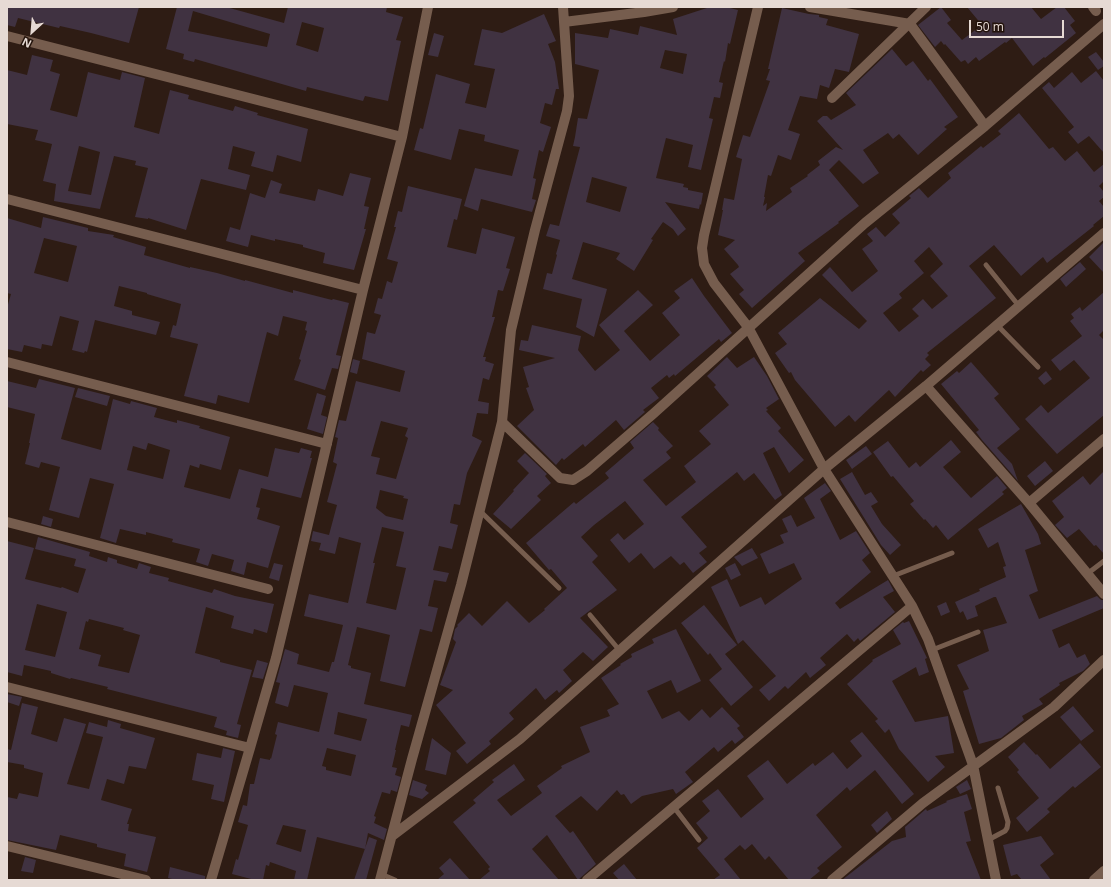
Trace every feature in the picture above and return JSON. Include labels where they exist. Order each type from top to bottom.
[{"type":"street","points":[[211,880],[282,635],[363,290],[402,137],[428,7]]},
{"type":"street","points":[[380,877],[461,585],[502,422],[511,330],[537,223],[567,111],[569,96],[563,7]]},
{"type":"street","points":[[564,22],[673,7]]},
{"type":"street","points":[[758,7],[702,248],[704,264],[714,283],[748,327],[824,469],[912,606],[928,639],[972,765],[996,880]]},
{"type":"street","points":[[810,7],[910,24],[985,126]]},
{"type":"street","points":[[832,98],[926,7]]},
{"type":"street","points":[[502,422],[560,478],[573,480],[587,471],[653,414],[865,223],[985,126],[1104,24]]},
{"type":"street","points":[[7,36],[402,137]]},
{"type":"street","points":[[7,199],[363,290]]},
{"type":"street","points":[[392,836],[520,739],[824,469],[926,386],[1104,233]]},
{"type":"street","points":[[7,362],[326,444]]},
{"type":"street","points":[[926,386],[1029,503],[1104,594]]},
{"type":"street","points":[[1029,503],[1104,439]]},
{"type":"street","points":[[7,522],[268,589]]},
{"type":"street","points":[[587,880],[912,606]]},
{"type":"street","points":[[832,880],[923,803],[972,765],[1054,707],[1104,660]]},
{"type":"street","points":[[7,687],[250,748]]},
{"type":"street","points":[[7,846],[131,878],[146,880]]},
{"type":"street","points":[[1094,880],[1104,871]]},
{"type":"lane","points":[[986,265],[1019,306]]},
{"type":"lane","points":[[997,325],[1038,367]]},
{"type":"lane","points":[[480,511],[559,588]]},
{"type":"lane","points":[[893,576],[952,553]]},
{"type":"lane","points":[[1087,574],[1104,561]]},
{"type":"lane","points":[[590,614],[620,650]]},
{"type":"lane","points":[[932,650],[978,632]]},
{"type":"lane","points":[[988,840],[1005,831],[1007,828],[1008,822],[998,788]]},
{"type":"lane","points":[[674,806],[699,840]]},
{"type":"lane","points":[[380,877],[395,880]]},
{"type":"building","points":[[7,7],[139,7],[129,43],[60,26],[59,28],[18,18],[15,27],[7,25]]},
{"type":"building","points":[[177,7],[226,7],[284,23],[288,7],[387,7],[386,12],[403,17],[396,40],[401,41],[388,101],[365,96],[363,101],[307,87],[306,91],[195,59],[194,62],[183,59],[184,54],[166,49]],"holes":[[[193,11],[270,34],[267,47],[188,31]],[[302,22],[324,28],[318,52],[296,45]]]},
{"type":"building","points":[[710,7],[726,7],[738,10],[730,44],[728,43],[725,62],[724,61],[719,82],[723,83],[720,98],[714,97],[709,118],[713,119],[701,170],[688,167],[693,145],[666,138],[656,178],[684,184],[683,187],[688,188],[688,190],[703,193],[701,205],[700,204],[699,209],[665,202],[686,229],[678,236],[673,229],[663,222],[651,239],[653,240],[634,271],[616,259],[620,253],[583,242],[572,279],[607,289],[594,337],[576,327],[582,299],[543,289],[547,273],[552,274],[560,240],[546,236],[550,224],[559,226],[580,147],[573,146],[578,118],[587,119],[599,70],[575,64],[575,33],[608,38],[610,29],[638,35],[640,26],[677,35],[673,19]],"holes":[[[665,50],[687,54],[683,74],[660,68]],[[592,177],[627,187],[620,212],[586,202]]]},
{"type":"building","points":[[941,7],[951,20],[947,23],[962,40],[982,25],[967,7],[1031,7],[1041,19],[1057,7],[1064,7],[1075,21],[1070,25],[1076,33],[1033,66],[1012,38],[979,61],[976,57],[968,64],[965,60],[961,62],[941,41],[935,47],[918,25]]},
{"type":"building","points":[[782,8],[819,15],[819,17],[828,19],[826,25],[859,34],[849,72],[835,69],[829,88],[820,85],[817,99],[800,96],[788,130],[800,134],[791,160],[778,155],[771,176],[768,175],[763,206],[767,203],[766,211],[792,192],[790,188],[808,176],[807,175],[820,165],[818,161],[836,147],[843,150],[817,121],[823,116],[827,116],[831,120],[856,105],[846,93],[892,49],[906,66],[913,61],[928,81],[930,79],[958,117],[944,127],[947,129],[918,155],[899,134],[893,139],[888,133],[863,150],[879,173],[863,184],[839,160],[829,170],[859,206],[838,222],[839,223],[798,253],[805,261],[752,308],[739,294],[744,290],[730,274],[739,267],[724,249],[735,240],[718,235],[724,198],[734,200],[742,159],[736,157],[743,135],[750,137],[770,81],[766,80],[770,69],[768,69]]},
{"type":"building","points":[[544,14],[556,41],[548,44],[555,62],[559,89],[556,89],[552,105],[545,103],[540,123],[551,127],[543,152],[539,150],[533,178],[536,179],[532,199],[536,200],[532,212],[481,199],[478,211],[464,206],[475,168],[512,176],[519,150],[484,141],[485,135],[459,129],[451,160],[414,150],[420,128],[423,129],[436,74],[470,84],[465,103],[486,108],[495,69],[474,65],[482,29],[502,33]]},
{"type":"building","points":[[434,33],[444,36],[438,57],[428,55]]},
{"type":"building","points":[[1096,52],[1104,62],[1104,66],[1098,70],[1088,57]]},
{"type":"building","points":[[32,55],[53,60],[50,71],[60,74],[50,110],[77,117],[88,72],[120,80],[122,72],[145,78],[134,127],[159,134],[170,90],[189,95],[188,99],[233,111],[235,106],[258,113],[257,115],[308,129],[301,162],[277,155],[273,172],[251,166],[255,152],[233,146],[228,169],[250,175],[246,190],[201,179],[186,230],[148,218],[135,217],[148,168],[135,165],[136,161],[114,156],[100,209],[54,201],[56,184],[43,181],[52,144],[35,140],[38,130],[7,124],[7,70],[27,75]],"holes":[[[79,146],[100,152],[91,195],[68,191]]]},
{"type":"building","points":[[1096,71],[1104,81],[1104,153],[1089,136],[1078,144],[1068,132],[1074,127],[1042,88],[1049,82],[1054,88],[1072,72],[1081,83]]},
{"type":"building","points":[[1019,113],[1049,149],[1053,147],[1065,161],[1077,151],[1094,172],[1104,164],[1104,181],[1099,186],[1104,192],[1104,197],[1099,201],[1104,207],[1104,216],[1093,225],[1094,226],[1047,263],[1043,257],[1021,276],[994,245],[969,266],[996,298],[927,353],[929,355],[925,359],[931,365],[923,372],[921,370],[895,397],[889,390],[855,422],[849,415],[835,427],[795,380],[791,372],[789,373],[775,353],[787,344],[778,333],[820,298],[859,329],[867,321],[822,275],[830,267],[852,292],[878,271],[862,249],[873,241],[867,234],[876,227],[885,237],[900,223],[892,214],[911,198],[909,196],[919,188],[928,198],[951,178],[948,173],[981,146],[983,148],[1001,134],[998,131]],"holes":[[[929,247],[943,264],[930,276],[948,296],[932,309],[923,299],[912,309],[919,316],[899,332],[883,313],[902,298],[899,294],[924,273],[914,261]]]},
{"type":"building","points":[[350,173],[371,178],[364,206],[369,207],[364,229],[366,229],[354,270],[323,263],[325,253],[303,247],[303,245],[275,239],[275,241],[251,235],[248,247],[226,241],[230,227],[240,230],[250,193],[265,198],[271,180],[282,184],[279,193],[315,201],[318,189],[343,196]]},
{"type":"building","points":[[408,186],[462,199],[457,220],[454,219],[447,247],[476,254],[482,228],[515,237],[506,268],[510,269],[503,291],[498,290],[492,317],[495,317],[483,357],[486,357],[485,361],[494,364],[489,380],[483,378],[478,401],[489,403],[488,414],[477,413],[472,436],[482,441],[467,473],[460,505],[454,504],[450,523],[458,525],[452,549],[439,546],[433,570],[449,573],[446,582],[434,580],[428,606],[438,608],[432,632],[420,629],[405,687],[380,681],[390,635],[357,627],[348,665],[351,666],[351,668],[371,673],[364,704],[412,715],[409,727],[401,725],[395,750],[392,767],[397,768],[395,775],[401,777],[397,792],[391,790],[390,794],[382,792],[374,816],[376,817],[374,823],[387,829],[384,840],[368,833],[365,849],[317,837],[307,880],[294,880],[296,871],[270,862],[269,866],[266,865],[263,880],[255,880],[232,874],[236,859],[238,860],[248,825],[238,822],[243,805],[247,806],[250,784],[254,784],[260,758],[271,759],[277,735],[275,734],[278,722],[319,732],[328,693],[294,685],[288,707],[275,703],[280,683],[276,682],[285,649],[299,654],[297,664],[329,672],[332,662],[334,662],[343,625],[304,616],[309,594],[348,603],[361,543],[339,537],[335,554],[319,550],[321,543],[311,541],[313,531],[329,535],[337,505],[327,502],[337,464],[333,462],[338,438],[335,437],[339,420],[346,421],[356,381],[400,392],[405,371],[362,359],[367,332],[375,334],[381,315],[374,313],[378,298],[382,299],[387,281],[392,283],[398,262],[387,259],[396,227],[394,227],[398,211],[402,212]],"holes":[[[381,421],[408,428],[405,436],[408,438],[396,479],[376,474],[380,458],[371,456]],[[380,490],[404,496],[403,498],[408,499],[403,520],[386,516],[376,508]],[[382,527],[404,532],[396,566],[406,568],[396,610],[366,603],[375,563],[373,563]],[[338,712],[367,719],[361,741],[334,734]],[[327,748],[356,755],[351,776],[326,770],[326,767],[322,766]],[[283,825],[306,830],[301,852],[276,844]]]},
{"type":"building","points":[[43,217],[88,228],[88,231],[114,235],[113,237],[146,247],[144,255],[190,268],[217,273],[293,293],[293,290],[349,303],[336,355],[341,356],[338,369],[332,368],[325,390],[294,380],[301,360],[299,359],[307,331],[305,330],[307,322],[283,316],[278,336],[267,332],[249,403],[218,395],[216,404],[184,396],[198,344],[170,337],[173,325],[176,326],[181,304],[119,286],[114,306],[132,311],[132,315],[160,322],[156,335],[95,320],[87,352],[85,351],[84,353],[72,350],[79,321],[60,316],[52,346],[42,344],[41,349],[24,345],[22,352],[7,349],[7,308],[11,294],[7,293],[7,218],[41,228]],"holes":[[[44,238],[77,246],[68,282],[34,273]]]},
{"type":"building","points":[[1104,242],[1104,273],[1089,257]]},
{"type":"building","points":[[1080,262],[1086,269],[1066,287],[1060,279]]},
{"type":"building","points":[[692,278],[732,333],[721,342],[719,339],[675,376],[674,374],[669,378],[667,375],[651,388],[659,398],[643,410],[645,412],[624,430],[616,420],[585,447],[583,444],[564,460],[562,458],[556,465],[517,426],[534,410],[526,388],[529,387],[523,367],[555,358],[519,350],[521,340],[528,341],[532,325],[581,336],[578,350],[595,371],[620,350],[599,325],[638,290],[653,305],[624,331],[650,361],[680,335],[662,313],[680,298],[674,291]]},
{"type":"building","points":[[1104,292],[1104,330],[1099,335],[1104,340],[1104,415],[1057,454],[1025,419],[1041,405],[1048,413],[1090,378],[1074,360],[1060,371],[1051,360],[1082,336],[1070,321],[1074,318],[1071,314],[1080,307],[1082,311]]},
{"type":"building","points":[[727,357],[737,368],[754,357],[767,376],[779,399],[766,408],[768,410],[766,411],[781,428],[778,431],[804,460],[789,473],[774,447],[763,453],[782,495],[775,500],[754,473],[744,481],[737,472],[681,517],[707,547],[699,553],[707,562],[693,573],[684,562],[680,565],[671,556],[654,569],[641,553],[629,563],[610,540],[618,533],[624,540],[644,524],[625,501],[594,525],[581,537],[598,556],[592,562],[617,590],[580,618],[608,647],[593,661],[583,652],[563,670],[572,681],[559,693],[557,690],[545,700],[536,688],[509,713],[514,719],[489,741],[491,744],[467,764],[456,751],[466,743],[436,705],[453,690],[440,685],[456,642],[453,639],[455,629],[458,626],[457,625],[469,613],[482,626],[507,601],[529,623],[545,610],[544,609],[567,588],[526,543],[574,502],[576,504],[609,478],[605,473],[634,448],[630,442],[653,422],[659,428],[658,430],[673,446],[666,452],[671,458],[643,480],[666,506],[696,482],[684,466],[711,444],[699,431],[729,405],[714,387],[716,385],[707,376]]},
{"type":"building","points":[[353,359],[360,361],[357,374],[350,372]]},
{"type":"building","points":[[971,362],[999,394],[994,398],[1020,429],[997,448],[1012,464],[1018,481],[982,440],[976,432],[979,430],[941,384],[957,371],[959,373]]},
{"type":"building","points":[[1046,371],[1052,379],[1044,385],[1038,378]]},
{"type":"building","points":[[39,379],[75,388],[61,439],[101,450],[113,399],[130,404],[131,401],[157,408],[154,417],[177,423],[177,420],[200,426],[199,428],[230,437],[221,470],[200,464],[199,468],[190,465],[184,487],[230,499],[239,469],[268,477],[275,448],[299,453],[301,448],[312,451],[310,458],[312,458],[301,498],[261,488],[256,507],[260,508],[257,519],[280,526],[268,568],[247,562],[244,575],[231,571],[234,560],[212,554],[208,566],[196,562],[200,549],[172,542],[173,539],[146,532],[146,535],[120,529],[116,543],[100,538],[114,484],[90,478],[79,518],[49,510],[60,467],[41,462],[39,468],[25,464],[35,414],[7,407],[7,381],[36,388]],"holes":[[[148,443],[170,450],[163,479],[127,470],[133,446],[146,450]]]},
{"type":"building","points":[[78,388],[110,396],[107,406],[75,397]]},
{"type":"building","points":[[317,393],[326,396],[321,415],[327,417],[323,434],[307,429]]},
{"type":"building","points":[[951,440],[961,452],[943,467],[971,498],[997,476],[1007,488],[1002,492],[1004,494],[948,540],[936,525],[933,528],[910,504],[914,501],[893,476],[891,477],[873,452],[888,441],[909,468],[916,462],[920,467]]},
{"type":"building","points":[[866,446],[872,454],[852,469],[846,460]]},
{"type":"building","points":[[525,453],[547,474],[545,476],[551,483],[537,496],[541,500],[511,529],[493,514],[529,473],[517,461]]},
{"type":"building","points":[[1045,461],[1053,471],[1035,486],[1027,476]]},
{"type":"building","points":[[1104,471],[1104,554],[1096,545],[1094,546],[1079,529],[1067,538],[1055,525],[1064,517],[1052,501],[1083,476],[1090,485]]},
{"type":"building","points":[[852,472],[865,495],[871,492],[878,502],[871,506],[882,524],[901,545],[890,555],[881,545],[840,479]]},
{"type":"building","points":[[825,483],[831,491],[820,499],[840,540],[856,531],[870,553],[862,560],[871,572],[835,603],[840,609],[888,580],[894,591],[883,597],[895,612],[860,641],[858,638],[854,642],[847,634],[820,658],[826,665],[810,678],[806,672],[788,689],[785,686],[769,701],[759,690],[776,676],[743,640],[738,644],[711,587],[727,579],[740,607],[761,597],[765,605],[802,579],[794,563],[769,574],[760,554],[784,543],[780,535],[788,532],[782,519],[791,515],[797,527],[815,518],[804,498]]},
{"type":"building","points":[[1021,504],[1038,534],[1041,544],[1025,550],[1038,591],[1029,595],[1039,619],[1097,596],[1101,600],[1104,600],[1104,608],[1052,630],[1059,648],[1069,643],[1077,658],[1085,654],[1090,664],[1083,671],[1059,683],[1060,685],[1039,699],[1043,704],[1022,716],[1024,720],[1001,738],[979,744],[963,691],[969,689],[957,665],[989,651],[983,630],[1007,623],[996,597],[975,606],[978,616],[967,620],[963,611],[960,613],[955,602],[1006,577],[1003,567],[1006,566],[998,542],[988,548],[978,529]]},
{"type":"building","points":[[43,516],[53,519],[51,527],[41,524]]},
{"type":"building","points":[[38,537],[90,552],[89,556],[107,562],[108,557],[117,560],[117,563],[137,569],[139,563],[151,567],[149,573],[169,578],[168,581],[212,593],[214,589],[235,596],[274,604],[267,633],[254,629],[253,634],[231,628],[234,616],[206,607],[195,653],[220,660],[220,662],[252,670],[237,724],[241,725],[238,738],[226,735],[227,731],[214,727],[217,717],[107,689],[108,687],[70,679],[51,673],[51,671],[24,665],[22,676],[7,672],[7,541],[34,548],[25,579],[62,587],[78,593],[86,569],[74,566],[76,559],[35,549]],"holes":[[[37,604],[67,612],[55,657],[25,650]],[[89,619],[124,628],[123,630],[140,635],[129,673],[98,666],[101,655],[79,649],[86,621],[88,622]]]},
{"type":"building","points":[[752,548],[758,558],[742,566],[734,557]]},
{"type":"building","points":[[274,563],[283,565],[279,581],[269,578]]},
{"type":"building","points":[[735,563],[741,575],[731,580],[725,568]]},
{"type":"building","points":[[946,602],[950,612],[941,616],[937,606]]},
{"type":"building","points":[[704,605],[737,645],[725,654],[753,687],[731,706],[709,680],[722,669],[710,653],[708,655],[681,623]]},
{"type":"building","points":[[909,621],[927,658],[925,659],[929,672],[919,676],[916,667],[892,681],[915,722],[948,716],[954,753],[935,756],[945,767],[928,782],[899,749],[889,729],[885,733],[875,721],[878,719],[847,684],[873,661],[872,660],[901,644],[893,630],[903,622]]},
{"type":"building","points":[[676,629],[701,681],[677,693],[671,680],[647,691],[662,719],[679,711],[689,721],[702,709],[710,718],[722,707],[740,726],[737,728],[744,737],[735,744],[732,740],[718,752],[714,747],[685,772],[693,782],[676,794],[673,789],[642,796],[631,804],[624,794],[621,795],[617,790],[597,811],[581,796],[555,816],[570,833],[573,831],[596,864],[578,880],[547,835],[532,849],[559,880],[479,880],[490,871],[488,869],[490,867],[453,822],[476,803],[473,800],[494,782],[492,780],[514,764],[525,780],[497,800],[511,816],[542,793],[537,786],[562,768],[561,766],[590,752],[580,727],[610,716],[607,710],[619,704],[601,678],[632,657],[631,654],[654,643],[652,639]]},
{"type":"building","points":[[257,660],[268,663],[263,679],[252,677]]},
{"type":"building","points":[[7,694],[22,697],[19,706],[7,702]]},
{"type":"building","points":[[22,703],[38,707],[31,734],[57,742],[64,718],[86,724],[67,784],[89,789],[103,737],[86,733],[89,722],[107,727],[108,720],[121,724],[120,728],[155,738],[146,769],[129,766],[124,784],[107,779],[101,800],[132,809],[127,824],[129,824],[128,831],[156,837],[147,872],[124,866],[126,854],[97,847],[97,844],[60,835],[56,850],[7,840],[7,797],[17,799],[19,793],[38,797],[43,773],[24,768],[24,765],[7,762],[7,749],[11,750]]},
{"type":"building","points":[[1073,706],[1094,731],[1081,741],[1060,717]]},
{"type":"building","points":[[862,732],[914,794],[902,804],[875,770],[850,791],[847,787],[816,815],[842,847],[817,868],[820,871],[809,880],[789,880],[769,856],[765,860],[752,844],[745,850],[740,845],[724,859],[741,880],[713,880],[720,875],[697,848],[708,838],[696,823],[710,811],[702,801],[718,789],[741,818],[764,799],[747,776],[768,760],[787,784],[813,763],[815,766],[833,752],[847,769],[862,756],[850,741]]},
{"type":"building","points":[[432,738],[451,753],[446,775],[425,770]]},
{"type":"building","points":[[1024,742],[1050,769],[1080,743],[1101,767],[1075,788],[1073,786],[1047,809],[1050,812],[1027,832],[1016,818],[1039,798],[1017,772],[1019,770],[1008,757]]},
{"type":"building","points":[[223,748],[235,751],[224,802],[211,799],[214,785],[192,780],[197,753],[221,758]]},
{"type":"building","points":[[413,780],[427,785],[425,790],[429,793],[422,799],[409,795]]},
{"type":"building","points":[[967,780],[971,789],[960,794],[956,787]]},
{"type":"building","points":[[967,794],[972,809],[964,812],[971,841],[966,842],[981,880],[842,880],[892,841],[906,837],[905,827],[926,809],[927,811],[947,802],[946,801]]},
{"type":"building","points":[[887,811],[892,819],[877,833],[871,825]]},
{"type":"building","points":[[1041,836],[1054,854],[1040,865],[1051,880],[1022,880],[1017,874],[1011,876],[1003,845]]},
{"type":"building","points":[[369,837],[377,840],[366,880],[354,880]]},
{"type":"building","points":[[25,857],[36,860],[33,873],[21,871]]},
{"type":"building","points":[[450,858],[470,880],[437,880],[444,874],[439,868]]},
{"type":"building","points":[[624,864],[637,880],[619,880],[613,873]]},
{"type":"building","points":[[170,867],[205,876],[205,880],[176,880],[168,878]]}]
